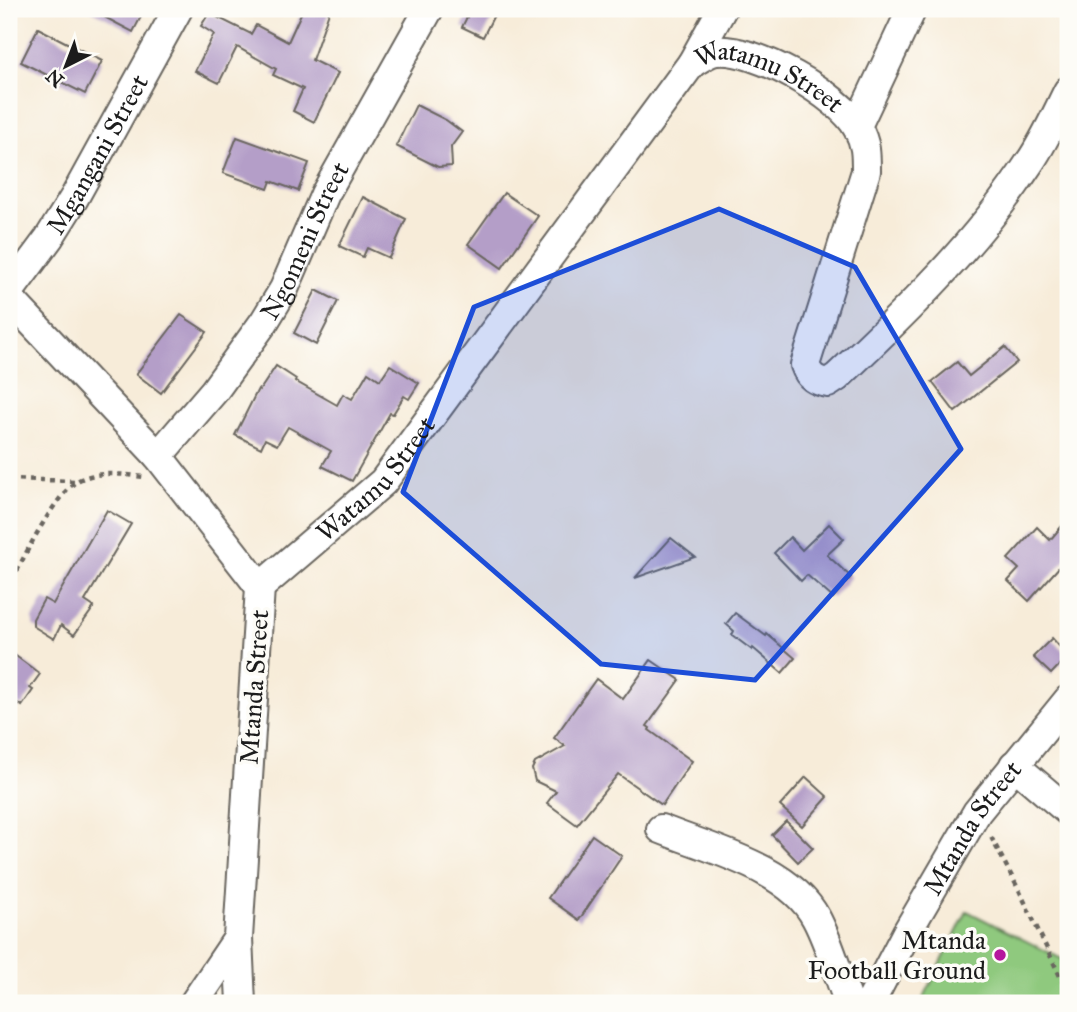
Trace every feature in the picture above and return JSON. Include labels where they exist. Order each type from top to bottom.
[{"type":"street","name":"Mgangani Street","points":[[9,292],[49,238],[74,198],[178,9]]},
{"type":"street","name":"Ngomeni Street","points":[[159,456],[236,362],[284,289],[325,194],[429,9]]},
{"type":"street","points":[[692,63],[722,9]]},
{"type":"street","points":[[857,126],[912,9]]},
{"type":"street","name":"Watamu Street","points":[[260,587],[383,482],[692,63],[714,51],[739,53],[779,68],[833,99],[857,126],[866,147],[866,171],[806,365],[807,372],[817,382],[828,383],[905,313],[951,264],[1032,161],[1068,91]]},
{"type":"street","name":"Mtanda Street","points":[[9,298],[159,456],[260,587],[238,938],[241,1003]]},
{"type":"street","name":"Mtanda Street","points":[[870,1003],[906,932],[977,812],[1068,701]]},
{"type":"street","points":[[1014,765],[1068,811]]},
{"type":"street","points":[[661,829],[769,872],[793,889],[816,917],[849,1003]]},
{"type":"street","points":[[194,1003],[238,938]]},
{"type":"path","points":[[9,479],[76,481],[93,475],[135,476],[183,486]]},
{"type":"path","points":[[9,589],[54,507],[76,481]]},
{"type":"path","points":[[9,570],[14,576]]},
{"type":"path","points":[[977,812],[1020,892],[1068,993]]},
{"type":"highlighted area","points":[[719,209],[855,267],[961,449],[755,680],[601,664],[403,492],[474,307]]},
{"type":"green space","name":"Mtanda Football Ground","points":[[967,911],[1068,962],[1068,1003],[921,1003]]},
{"type":"building","points":[[89,9],[145,9],[133,32]]},
{"type":"building","points":[[303,9],[330,9],[312,60],[338,73],[314,122],[293,111],[303,89],[273,75],[276,69],[237,47],[219,83],[195,71],[214,34],[201,26],[209,13],[251,34],[256,25],[288,42]]},
{"type":"building","points":[[471,9],[497,9],[483,37],[462,27]]},
{"type":"building","points":[[38,28],[102,61],[85,94],[21,62]]},
{"type":"building","points":[[416,105],[446,120],[462,132],[451,147],[452,166],[438,167],[396,146]]},
{"type":"building","points":[[237,137],[309,163],[298,191],[271,181],[268,189],[223,173]]},
{"type":"building","points":[[504,193],[538,216],[502,268],[468,244]]},
{"type":"building","points":[[363,197],[406,219],[389,258],[367,248],[363,257],[339,246]]},
{"type":"building","points":[[316,290],[338,301],[316,345],[294,333]]},
{"type":"building","points":[[181,315],[207,332],[161,393],[136,374]]},
{"type":"building","points":[[1005,347],[1017,362],[955,412],[932,382],[957,362],[969,376]]},
{"type":"building","points":[[390,365],[419,383],[409,399],[404,396],[393,414],[390,413],[352,481],[322,466],[331,451],[288,427],[277,445],[265,439],[261,448],[235,435],[258,389],[260,390],[276,366],[296,379],[295,381],[337,405],[343,394],[352,399],[368,372],[380,380]]},
{"type":"building","points":[[107,510],[131,524],[85,601],[94,607],[74,635],[61,625],[54,639],[33,626],[33,619],[44,599],[53,604]]},
{"type":"building","points":[[1068,519],[1068,557],[1029,601],[1008,581],[1019,569],[1008,559],[1037,527],[1050,540]]},
{"type":"building","points":[[829,524],[844,539],[827,555],[851,577],[833,598],[807,575],[801,581],[774,553],[790,537],[802,550]]},
{"type":"building","points":[[671,538],[695,557],[635,578]]},
{"type":"building","points":[[735,613],[766,636],[767,634],[795,658],[782,673],[753,648],[752,650],[732,635],[734,631],[726,624]]},
{"type":"building","points":[[1052,638],[1068,656],[1051,674],[1033,657]]},
{"type":"building","points":[[9,651],[40,674],[22,706],[19,704],[9,718]]},
{"type":"building","points":[[651,660],[680,680],[647,726],[692,761],[662,805],[618,774],[577,825],[547,803],[556,791],[535,781],[532,769],[535,763],[565,746],[554,738],[596,679],[623,699]]},
{"type":"building","points":[[806,777],[828,797],[802,826],[780,806]]},
{"type":"building","points":[[786,821],[813,848],[798,862],[772,835]]},
{"type":"building","points":[[592,835],[622,856],[579,920],[548,898]]},
{"type":"place","name":"Mtanda Football Ground","points":[[1000,955]]}]
